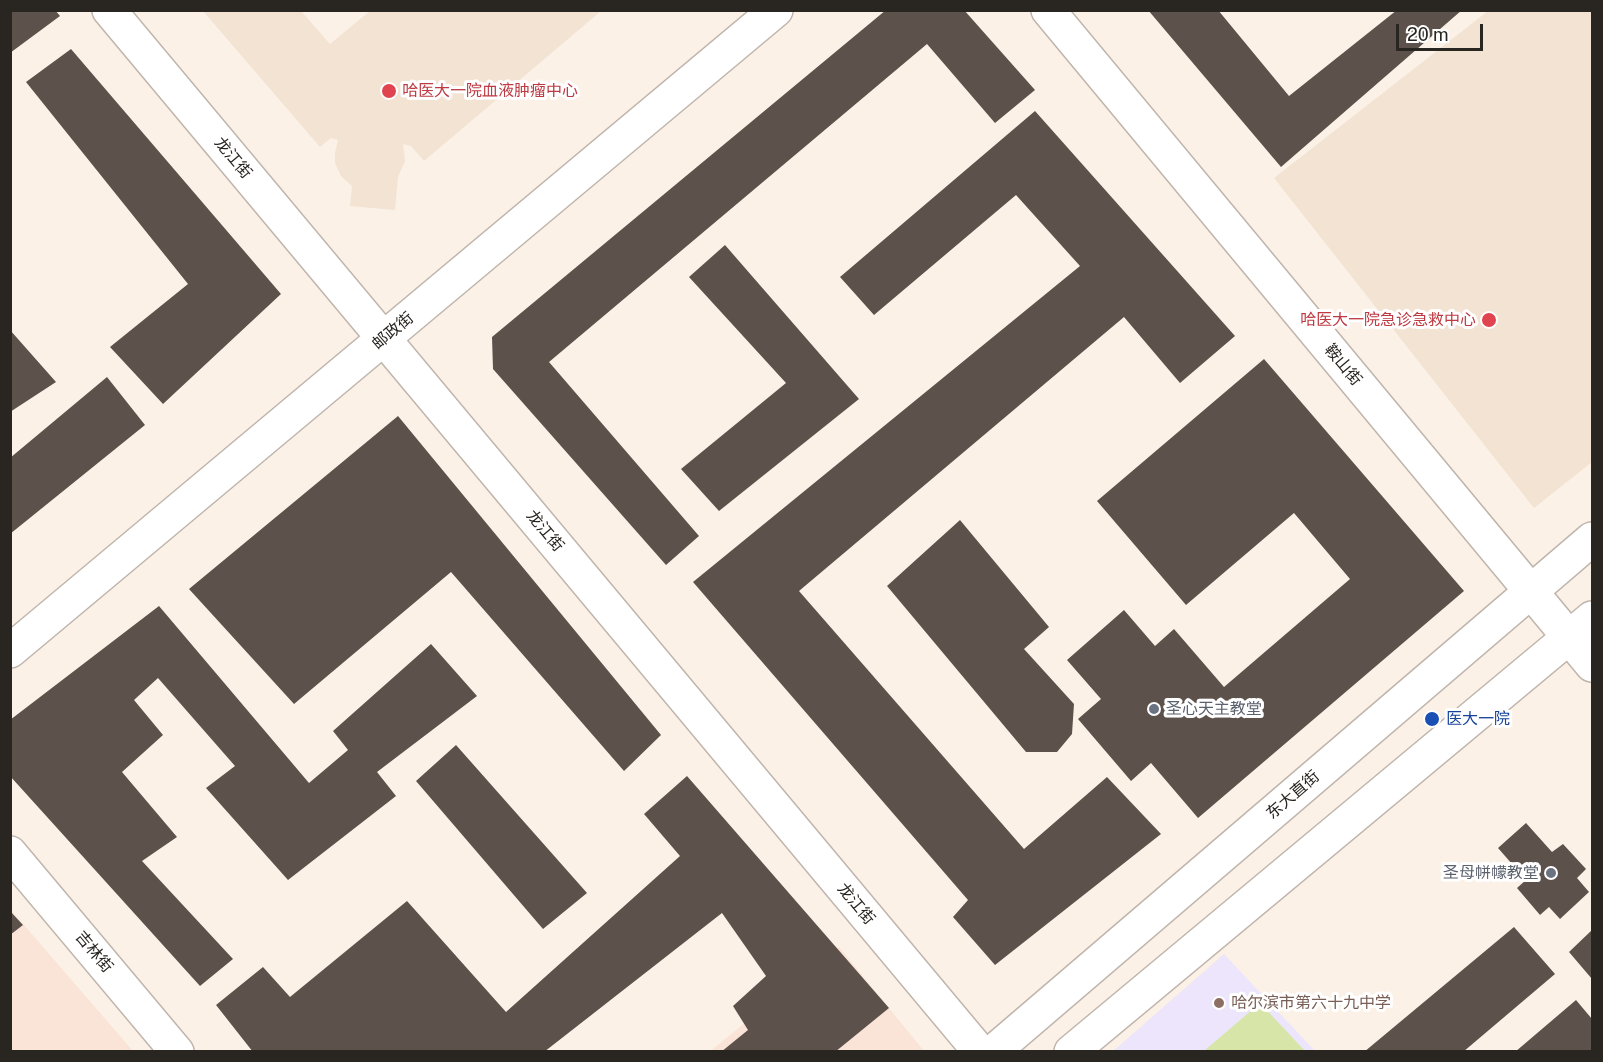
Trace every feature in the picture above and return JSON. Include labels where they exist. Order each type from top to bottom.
[{"type":"street","name":"龙江街","points":[[109,10],[980,1052]]},
{"type":"street","name":"邮政街","points":[[10,651],[776,10]]},
{"type":"street","name":"鞍山街","points":[[1048,10],[1531,591],[1581,628],[1593,665]]},
{"type":"street","name":"东大直街","points":[[993,1052],[1593,539]]},
{"type":"street","points":[[1071,1052],[1581,628]]},
{"type":"street","name":"吉林街","points":[[10,853],[177,1052]]},
{"type":"shaded area","name":"哈医大一院血液肿瘤中心","points":[[203,11],[301,11],[330,44],[370,11],[601,11],[424,161],[411,146],[403,144],[405,161],[398,177],[395,210],[350,206],[352,186],[341,176],[335,163],[338,140],[331,138],[320,147]]},
{"type":"shaded area","name":"哈医大一院急诊急救中心","points":[[1488,11],[1592,11],[1592,462],[1534,508],[1274,178]]},
{"type":"shaded area","points":[[11,910],[133,1051],[11,1051]]},
{"type":"shaded area","points":[[839,947],[924,1051],[709,1052]]},
{"type":"shaded area","name":"哈尔滨市第六十九中学","points":[[1224,954],[1315,1051],[1112,1052]]},
{"type":"green space","points":[[1260,1003],[1305,1051],[1204,1051]]},
{"type":"building","points":[[10,10],[55,10],[60,16],[10,53]]},
{"type":"building","points":[[886,10],[964,10],[1035,90],[995,123],[927,44],[549,362],[699,536],[666,565],[493,369],[492,337]]},
{"type":"building","points":[[1148,10],[1218,10],[1289,96],[1397,10],[1462,10],[1281,167]]},
{"type":"building","points":[[71,49],[281,294],[163,404],[110,347],[188,284],[26,82]]},
{"type":"building","points":[[1035,111],[1235,336],[1180,383],[1124,317],[799,591],[1024,849],[1107,777],[1161,834],[995,965],[953,917],[968,900],[693,582],[1080,266],[1016,195],[874,315],[840,277]]},
{"type":"building","points":[[725,245],[859,399],[719,511],[681,469],[786,383],[689,277]]},
{"type":"building","points":[[10,330],[56,382],[10,412]]},
{"type":"building","points":[[1264,359],[1464,591],[1198,818],[1151,763],[1131,781],[1078,719],[1101,699],[1067,660],[1124,610],[1155,646],[1174,629],[1224,687],[1350,579],[1294,513],[1186,605],[1097,501]]},
{"type":"building","points":[[107,377],[145,425],[10,534],[10,458]]},
{"type":"building","points":[[398,416],[661,735],[624,771],[451,572],[294,704],[189,589]]},
{"type":"building","points":[[960,520],[1049,627],[1024,649],[1074,704],[1072,734],[1057,752],[1026,752],[887,586]]},
{"type":"building","points":[[159,606],[309,783],[348,750],[333,731],[431,644],[477,696],[377,772],[396,796],[288,880],[206,788],[235,766],[158,678],[134,700],[163,735],[122,772],[177,837],[142,861],[233,959],[200,986],[10,776],[10,720]]},
{"type":"building","points":[[456,745],[587,893],[543,929],[416,781]]},
{"type":"building","points":[[687,776],[889,1008],[835,1052],[721,1052],[748,1030],[733,1006],[766,976],[722,913],[544,1052],[253,1052],[216,1005],[263,967],[290,997],[407,901],[506,1012],[680,856],[644,814]]},
{"type":"building","name":"圣母帡幪教堂","points":[[1526,823],[1552,852],[1563,844],[1586,869],[1577,878],[1589,892],[1560,919],[1549,907],[1540,915],[1517,888],[1526,880],[1498,848]]},
{"type":"building","points":[[10,911],[23,925],[10,935]]},
{"type":"building","points":[[1514,927],[1555,974],[1463,1052],[1364,1052]]},
{"type":"building","points":[[1592,930],[1592,979],[1569,952]]},
{"type":"building","points":[[1576,1000],[1592,1019],[1592,1052],[1515,1052]]},
{"type":"place","name":"哈医大一院血液肿瘤中心","points":[[389,91]]},
{"type":"place","name":"哈医大一院急诊急救中心","points":[[1489,320]]},
{"type":"place","name":"圣心天主教堂","points":[[1154,709]]},
{"type":"place","name":"医大一院","points":[[1432,719]]},
{"type":"place","name":"圣母帡幪教堂","points":[[1551,873]]},
{"type":"place","name":"哈尔滨市第六十九中学","points":[[1219,1003]]}]
